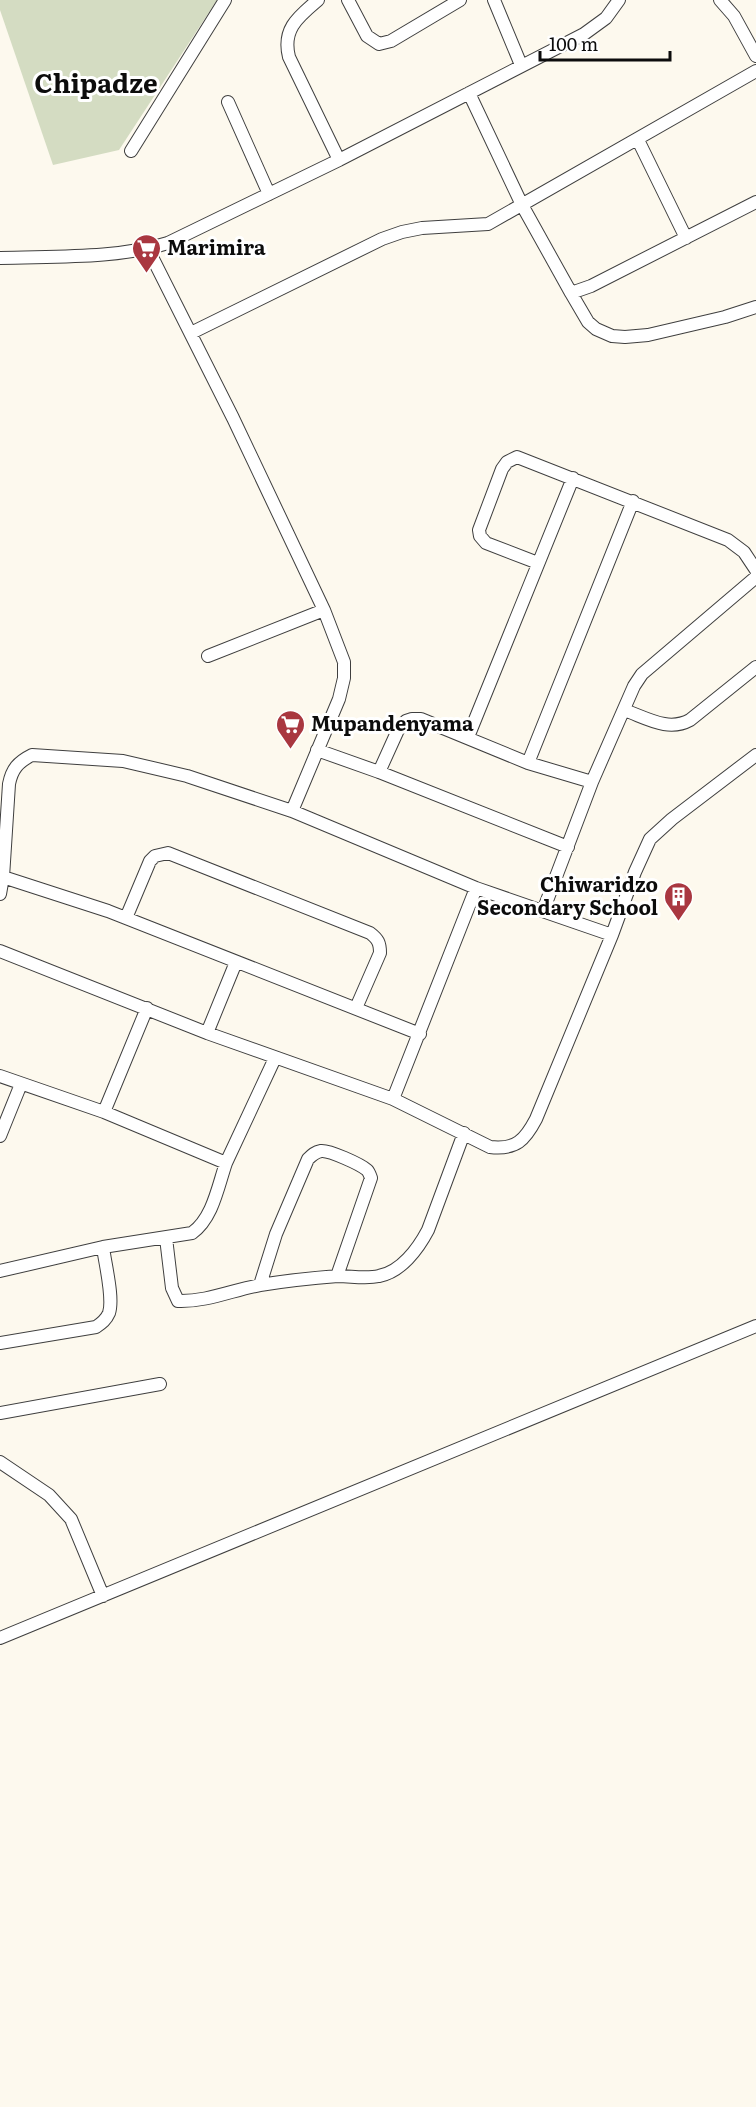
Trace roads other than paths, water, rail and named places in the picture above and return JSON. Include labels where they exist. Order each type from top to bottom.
[{"type":"street","points":[[131,151],[225,0]]},
{"type":"street","points":[[318,0],[294,23],[287,34],[286,44],[289,57],[339,160]]},
{"type":"street","points":[[348,0],[367,36],[379,44],[391,41],[440,5],[460,0]]},
{"type":"street","points":[[494,0],[521,65]]},
{"type":"street","points":[[0,258],[70,256],[148,249],[191,233],[339,160],[596,26],[606,18],[619,0]]},
{"type":"street","points":[[720,0],[734,16],[756,56]]},
{"type":"street","points":[[191,333],[382,239],[422,228],[488,224],[756,71]]},
{"type":"street","points":[[470,93],[522,205],[588,322],[596,329],[612,336],[633,337],[725,317],[756,307]]},
{"type":"street","points":[[228,102],[269,194]]},
{"type":"street","points":[[638,140],[687,238]]},
{"type":"street","points":[[571,293],[591,286],[756,202]]},
{"type":"street","points":[[148,249],[324,609],[344,662],[344,678],[339,699],[292,811]]},
{"type":"street","points":[[538,563],[486,543],[480,536],[479,530],[502,469],[507,462],[517,457],[728,540],[744,552],[756,570]]},
{"type":"street","points":[[468,737],[573,478]]},
{"type":"street","points":[[528,763],[633,501]]},
{"type":"street","points":[[543,911],[592,782],[642,674],[756,577]]},
{"type":"street","points":[[208,656],[324,609]]},
{"type":"street","points":[[624,710],[670,726],[680,725],[690,720],[756,667]]},
{"type":"street","points":[[380,771],[402,724],[412,719],[421,719],[528,763],[592,782]]},
{"type":"street","points":[[317,750],[380,771],[568,847]]},
{"type":"street","points":[[0,894],[9,784],[12,772],[20,761],[32,755],[123,761],[187,776],[292,811],[476,888],[612,935]]},
{"type":"street","points":[[0,951],[207,1033],[393,1099],[490,1147],[502,1149],[513,1146],[529,1132],[650,839],[672,819],[756,755]]},
{"type":"street","points":[[126,918],[150,861],[155,856],[168,853],[359,929],[376,938],[380,944],[380,952],[356,1008]]},
{"type":"street","points":[[3,877],[126,918],[420,1034]]},
{"type":"street","points":[[393,1099],[476,888]]},
{"type":"street","points":[[207,1033],[236,962]]},
{"type":"street","points":[[104,1112],[147,1008]]},
{"type":"street","points":[[0,1271],[103,1247],[166,1239],[192,1233],[206,1218],[226,1163],[275,1058]]},
{"type":"street","points":[[0,1076],[104,1112],[226,1163]]},
{"type":"street","points":[[0,1136],[21,1084]]},
{"type":"street","points":[[166,1239],[172,1288],[178,1301],[191,1301],[260,1285],[337,1276],[380,1276],[393,1270],[413,1254],[428,1230],[464,1133]]},
{"type":"street","points":[[260,1285],[276,1234],[308,1159],[322,1150],[361,1167],[368,1171],[372,1178],[337,1276]]},
{"type":"street","points":[[0,1343],[96,1327],[103,1322],[110,1311],[110,1301],[103,1247]]},
{"type":"street","points":[[0,1638],[756,1326]]},
{"type":"street","points":[[0,1413],[160,1384]]},
{"type":"street","points":[[0,1462],[49,1495],[71,1519],[103,1596]]},
{"type":"place","name":"Marimira","points":[[146,274]]},
{"type":"place","name":"Mupandenyama","points":[[290,750]]},
{"type":"place","name":"Chiwaridzo Secondary School","points":[[679,922]]},
{"type":"district","name":"Chipadze","points":[[96,84]]}]
